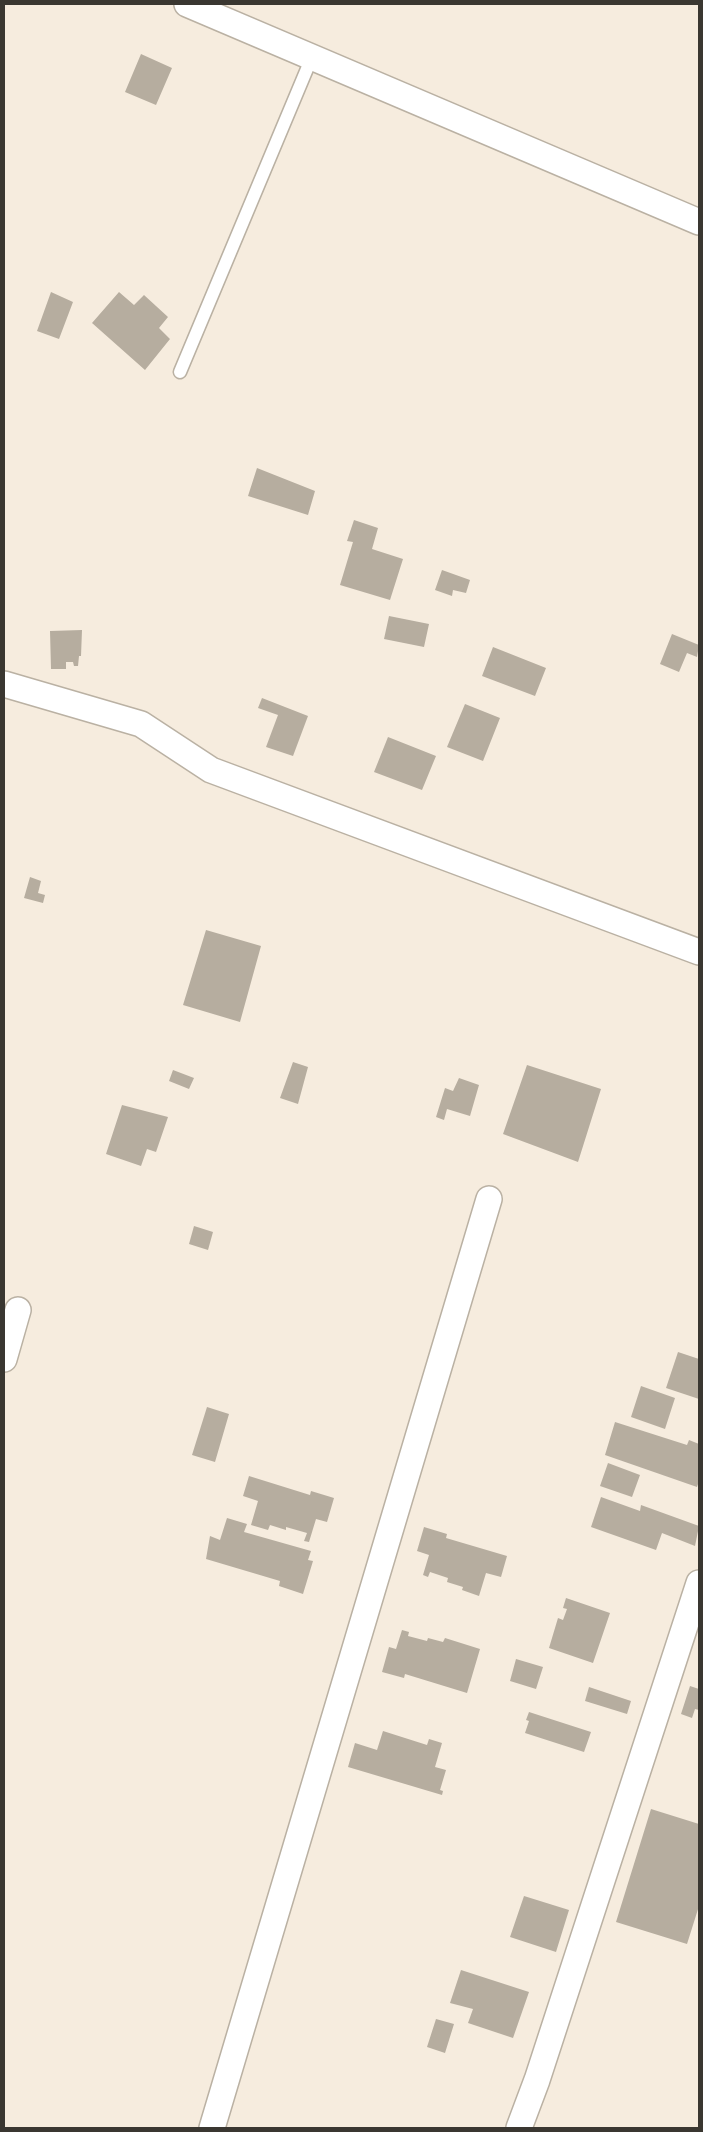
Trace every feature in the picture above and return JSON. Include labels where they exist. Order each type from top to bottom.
[{"type":"street","points":[[186,4],[699,222]]},
{"type":"street","points":[[4,684],[141,724],[211,770],[699,952]]},
{"type":"street","points":[[212,2128],[490,1200]]},
{"type":"street","points":[[4,1358],[18,1310]]},
{"type":"street","points":[[519,2128],[537,2080],[699,1584]]},
{"type":"lane","points":[[180,372],[312,57]]},
{"type":"building","points":[[141,54],[172,68],[156,105],[125,92]]},
{"type":"building","points":[[51,292],[73,302],[59,339],[37,331]]},
{"type":"building","points":[[119,292],[134,305],[144,295],[168,317],[159,328],[170,339],[145,370],[92,323]]},
{"type":"building","points":[[257,468],[315,491],[308,515],[248,496]]},
{"type":"building","points":[[354,520],[378,528],[372,549],[403,559],[390,600],[340,585],[353,542],[347,541]]},
{"type":"building","points":[[442,570],[470,580],[466,593],[453,590],[452,596],[435,590]]},
{"type":"building","points":[[389,616],[429,624],[424,647],[384,639]]},
{"type":"building","points":[[82,630],[81,656],[79,656],[78,666],[74,666],[73,662],[66,662],[66,669],[51,669],[50,631]]},
{"type":"building","points":[[672,634],[699,645],[697,657],[687,653],[679,672],[660,664]]},
{"type":"building","points":[[493,647],[546,668],[535,696],[482,676]]},
{"type":"building","points":[[262,698],[308,716],[293,756],[266,747],[278,715],[258,708]]},
{"type":"building","points":[[465,704],[500,718],[483,761],[447,747]]},
{"type":"building","points":[[388,737],[436,756],[422,790],[374,772]]},
{"type":"building","points":[[30,877],[41,881],[38,893],[45,895],[43,903],[24,898]]},
{"type":"building","points":[[206,930],[261,946],[240,1022],[183,1005]]},
{"type":"building","points":[[293,1062],[308,1067],[298,1104],[280,1098]]},
{"type":"building","points":[[527,1065],[601,1089],[578,1162],[503,1134]]},
{"type":"building","points":[[173,1070],[194,1078],[189,1089],[169,1081]]},
{"type":"building","points":[[459,1078],[479,1085],[470,1116],[447,1109],[444,1120],[436,1117],[445,1088],[453,1091]]},
{"type":"building","points":[[122,1105],[168,1117],[156,1152],[147,1149],[141,1166],[106,1154]]},
{"type":"building","points":[[194,1226],[213,1232],[208,1250],[189,1244]]},
{"type":"building","points":[[678,1352],[699,1359],[699,1399],[666,1388]]},
{"type":"building","points":[[641,1386],[675,1398],[665,1429],[631,1417]]},
{"type":"building","points":[[207,1407],[229,1414],[215,1462],[192,1455]]},
{"type":"building","points":[[615,1422],[687,1445],[689,1440],[699,1444],[699,1481],[697,1487],[605,1455]]},
{"type":"building","points":[[608,1463],[640,1475],[632,1497],[600,1486]]},
{"type":"building","points":[[249,1476],[310,1495],[311,1491],[334,1498],[327,1522],[316,1519],[309,1542],[304,1541],[307,1533],[286,1527],[286,1530],[270,1525],[268,1530],[251,1525],[258,1501],[243,1496]]},
{"type":"building","points":[[601,1497],[640,1511],[641,1505],[699,1526],[695,1546],[662,1533],[656,1550],[591,1527]]},
{"type":"building","points":[[227,1518],[247,1524],[244,1532],[311,1551],[308,1560],[313,1561],[303,1594],[279,1586],[280,1581],[206,1559],[210,1536],[220,1540]]},
{"type":"building","points":[[424,1527],[447,1534],[446,1538],[507,1556],[501,1577],[486,1573],[479,1596],[462,1590],[463,1587],[447,1582],[448,1578],[430,1572],[428,1577],[423,1575],[429,1555],[417,1551]]},
{"type":"building","points":[[566,1598],[610,1613],[593,1663],[549,1648],[558,1618],[563,1620],[567,1609],[563,1608]]},
{"type":"building","points":[[402,1630],[409,1632],[408,1636],[427,1641],[428,1638],[443,1642],[445,1638],[480,1649],[467,1693],[405,1674],[404,1678],[382,1672],[389,1647],[396,1649]]},
{"type":"building","points":[[516,1659],[543,1667],[536,1689],[510,1681]]},
{"type":"building","points":[[690,1686],[699,1689],[699,1710],[695,1709],[692,1718],[681,1714]]},
{"type":"building","points":[[589,1687],[631,1701],[627,1714],[585,1701]]},
{"type":"building","points":[[529,1712],[591,1732],[584,1752],[525,1733],[529,1721],[526,1720]]},
{"type":"building","points":[[383,1731],[427,1745],[429,1739],[442,1743],[435,1767],[446,1770],[440,1790],[443,1791],[442,1795],[348,1767],[355,1743],[377,1750]]},
{"type":"building","points":[[651,1809],[699,1824],[699,1906],[687,1944],[616,1922]]},
{"type":"building","points":[[524,1896],[569,1910],[556,1952],[510,1937]]},
{"type":"building","points":[[461,1970],[529,1992],[513,2038],[468,2023],[473,2009],[450,2003]]},
{"type":"building","points":[[436,2019],[454,2024],[445,2053],[427,2047]]}]
